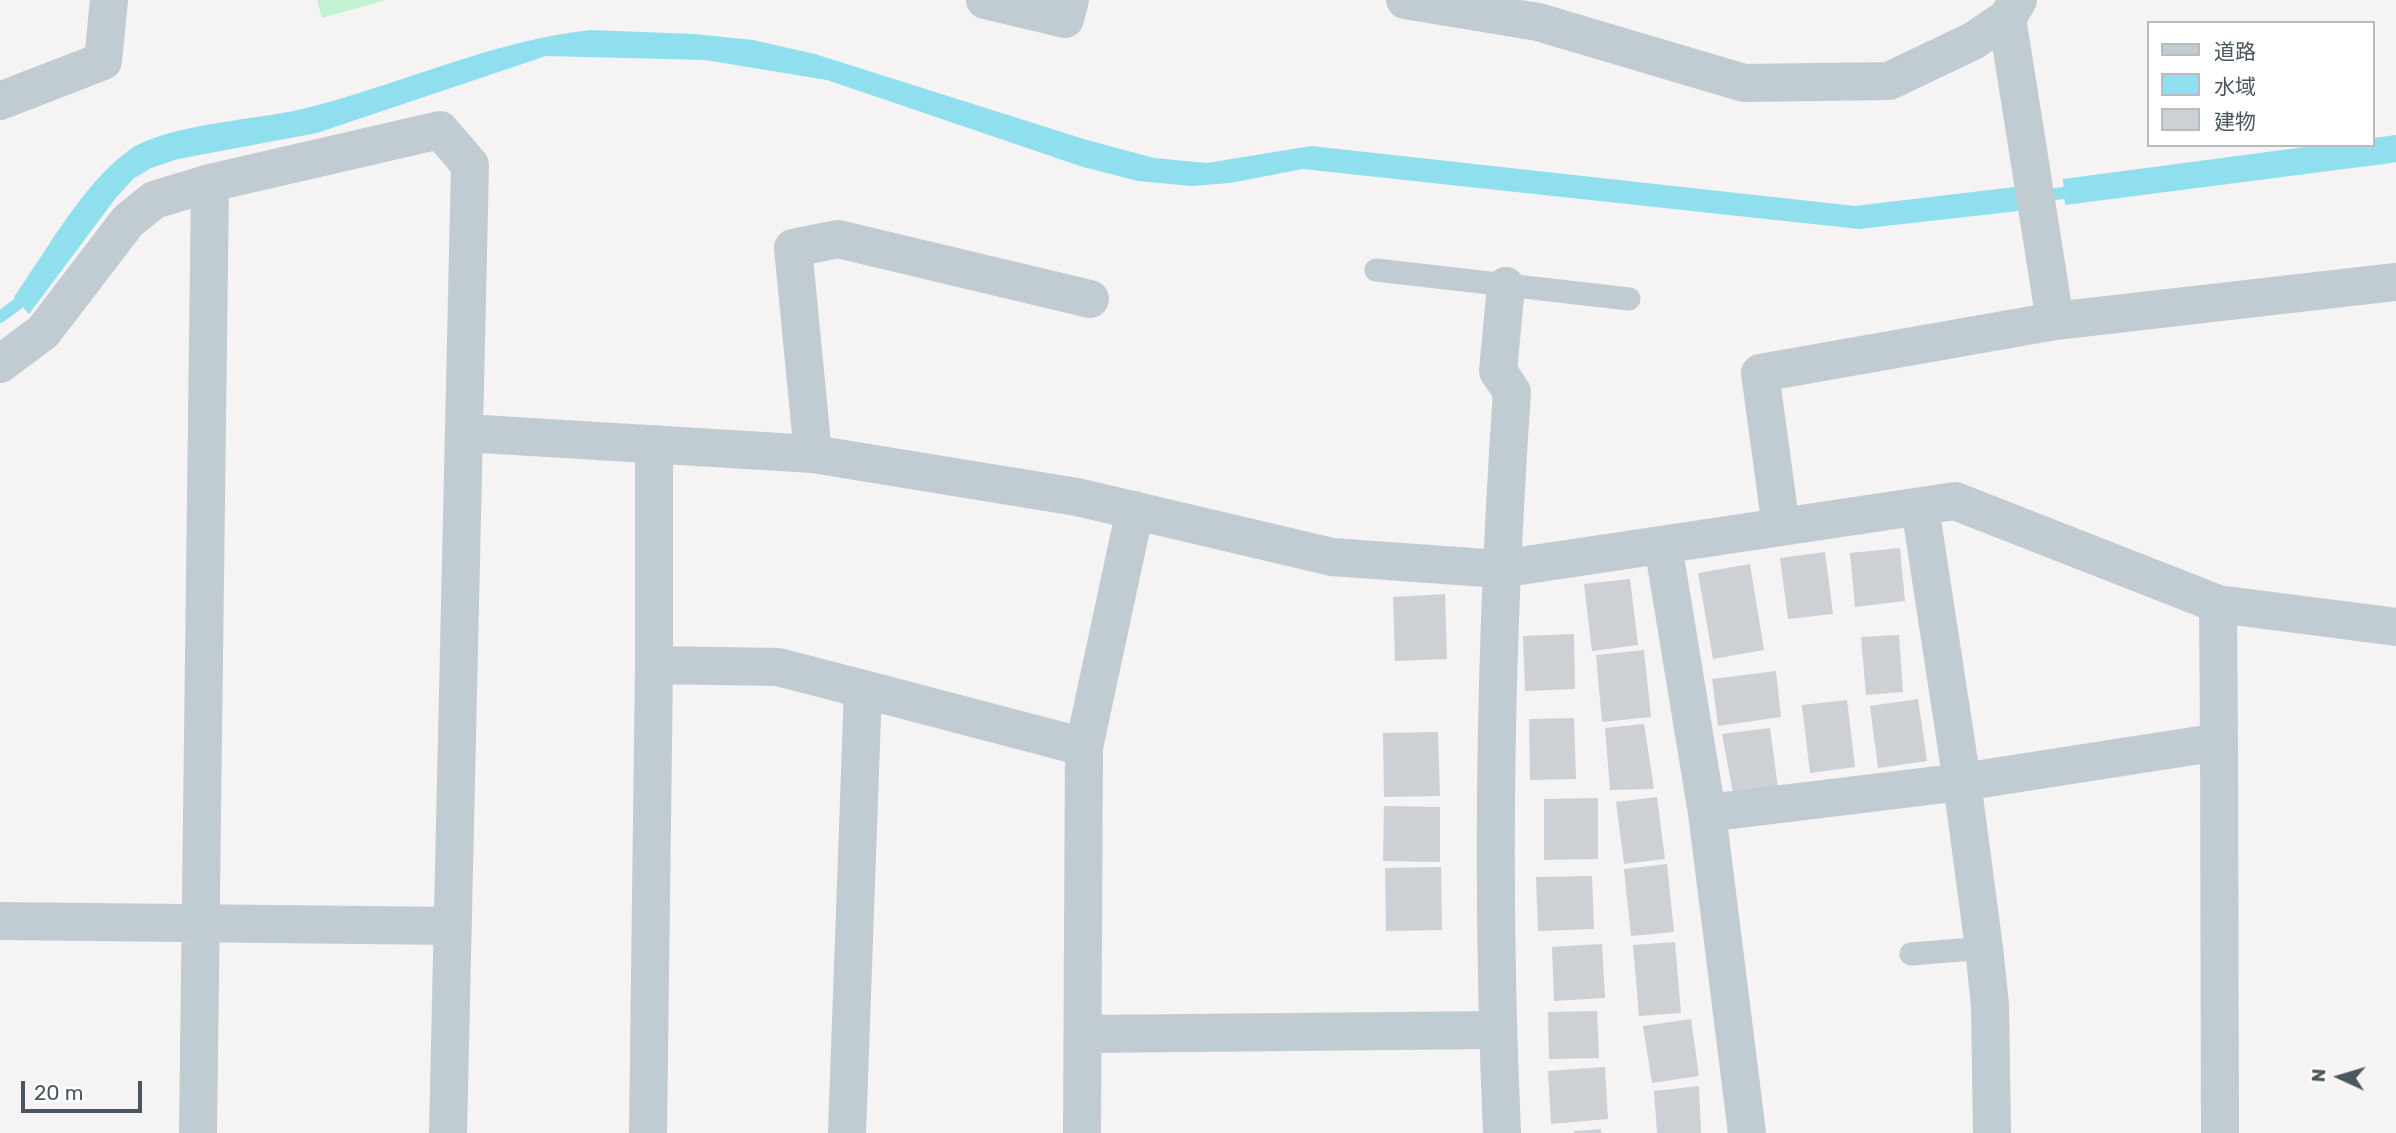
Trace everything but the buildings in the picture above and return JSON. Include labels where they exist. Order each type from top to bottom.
[{"type":"street","points":[[0,101],[103,61],[109,0]]},
{"type":"street","points":[[985,0],[1065,19],[1070,0]]},
{"type":"street","points":[[1405,0],[1538,22],[1744,83],[1889,81],[1973,41],[2012,9]]},
{"type":"street","points":[[2012,9],[2031,170],[2055,321]]},
{"type":"street","points":[[0,364],[43,332],[128,221],[154,200],[210,183],[440,130],[470,165],[448,1133]]},
{"type":"street","points":[[198,1133],[203,923],[210,183]]},
{"type":"street","points":[[813,454],[793,248],[838,239],[1090,299]]},
{"type":"street","points":[[1781,527],[1760,373],[2055,321],[2396,282]]},
{"type":"street","points":[[1502,1133],[1497,1030],[1500,569],[1512,392],[1498,370],[1506,286]]},
{"type":"street","points":[[465,433],[813,454],[1077,497],[1332,557],[1500,569],[1955,502],[2218,604],[2396,626]]},
{"type":"street","points":[[648,1133],[654,444]]},
{"type":"street","points":[[1920,507],[1984,948],[1990,1005],[1992,1133]]},
{"type":"street","points":[[1082,1133],[1084,747],[1135,510]]},
{"type":"street","points":[[1663,545],[1707,813],[1747,1133]]},
{"type":"street","points":[[2218,604],[2220,1133]]},
{"type":"street","points":[[654,665],[778,667],[1084,747]]},
{"type":"street","points":[[846,1133],[863,689]]},
{"type":"street","points":[[1707,813],[1962,782],[2219,742]]},
{"type":"street","points":[[0,921],[453,926]]},
{"type":"street","points":[[1084,1034],[1497,1030]]},
{"type":"lane","points":[[1376,270],[1629,299]]},
{"type":"lane","points":[[1911,954],[1984,948]]},
{"type":"green space","points":[[317,0],[383,0],[383,1],[322,18]]},
{"type":"water","points":[[590,30],[694,34],[753,40],[815,54],[1087,140],[1154,158],[1207,163],[1311,146],[1855,206],[2023,186],[2027,210],[1859,229],[1303,169],[1230,183],[1192,186],[1138,181],[1083,167],[827,80],[705,60],[546,56],[317,133],[178,159],[151,168],[133,179],[115,199],[29,314],[14,297],[66,219],[95,182],[128,151],[144,142],[209,124],[298,110],[479,54],[552,36]]},
{"type":"water","points":[[2396,135],[2396,162],[2065,205],[2063,179],[2305,147],[2375,147],[2375,138]]},
{"type":"waterway","points":[[2039,196],[2080,191]]},
{"type":"waterway","points":[[0,317],[31,294]]}]
